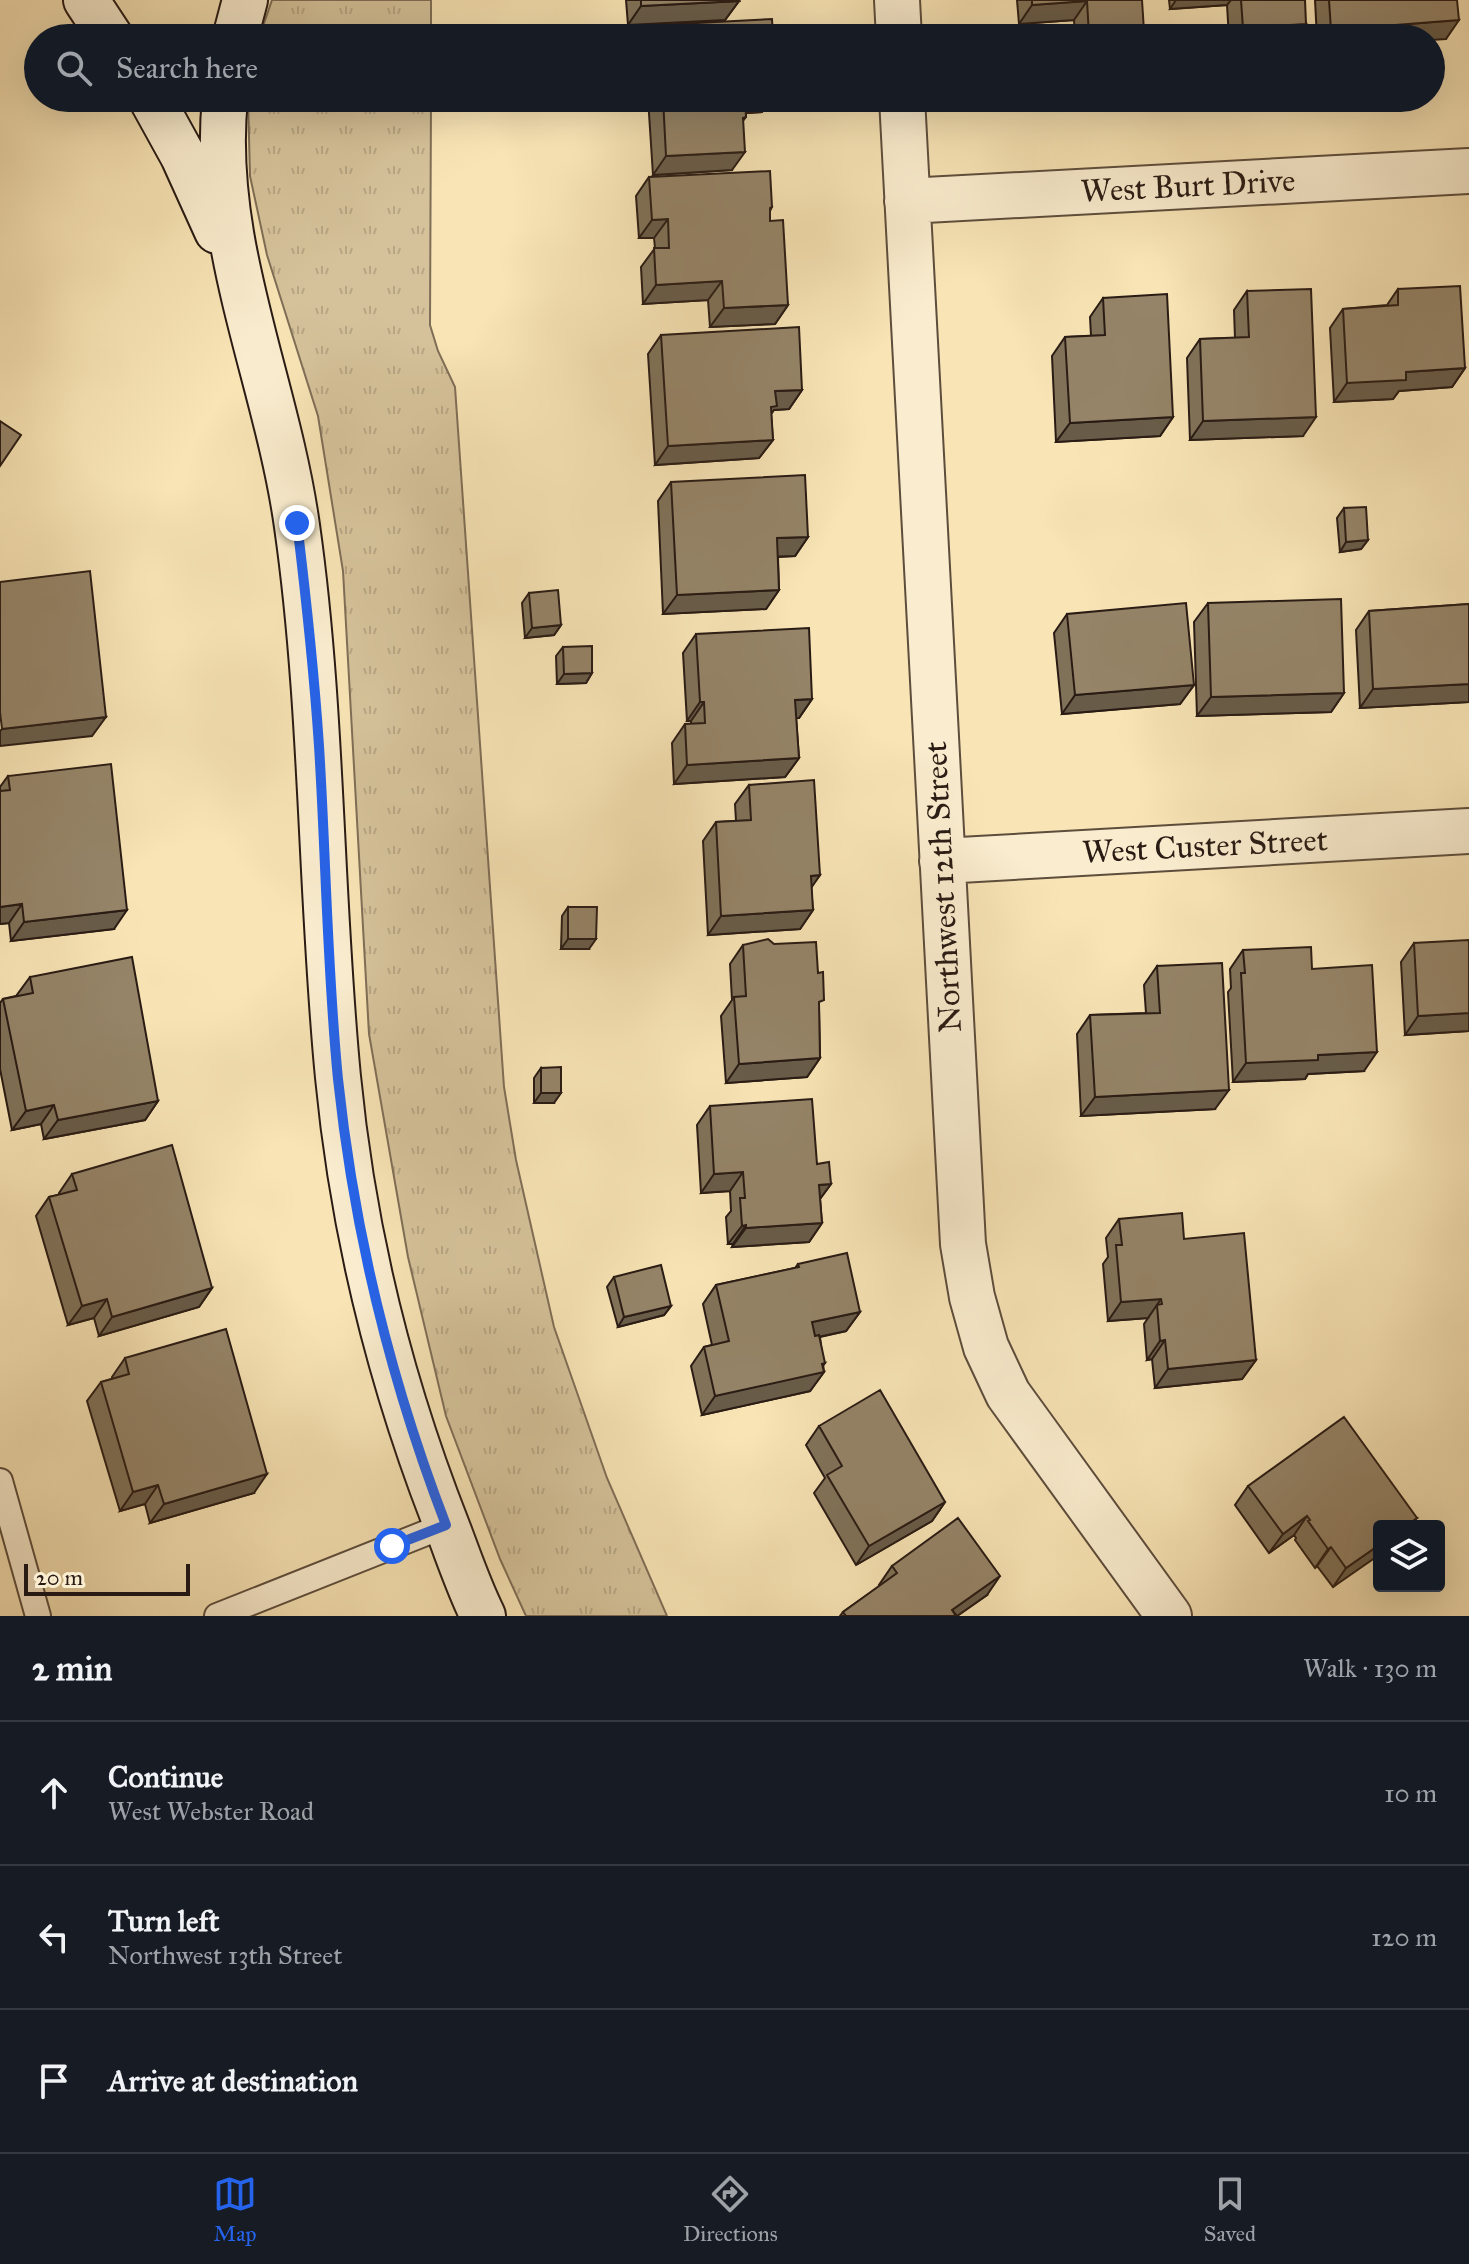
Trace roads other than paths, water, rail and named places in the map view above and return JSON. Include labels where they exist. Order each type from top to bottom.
[{"type":"street","points":[[86,0],[102,24]]},
{"type":"street","points":[[239,24],[245,0]]},
{"type":"street","points":[[897,0],[898,24]]},
{"type":"street","points":[[159,112],[183,156],[237,277]]},
{"type":"street","points":[[224,112],[225,187],[237,277],[278,423],[297,523],[310,627],[338,1079],[354,1187],[379,1317],[422,1462],[483,1616]]},
{"type":"street","name":"Northwest 12th Street","points":[[903,112],[963,1244],[972,1297],[986,1347],[1008,1394],[1169,1616]]},
{"type":"street","name":"West Burt Drive","points":[[907,201],[1469,171]]},
{"type":"street","name":"West Custer Street","points":[[942,861],[1469,831]]},
{"type":"lane","points":[[0,1481],[38,1616]]},
{"type":"lane","points":[[217,1616],[446,1525]]}]
